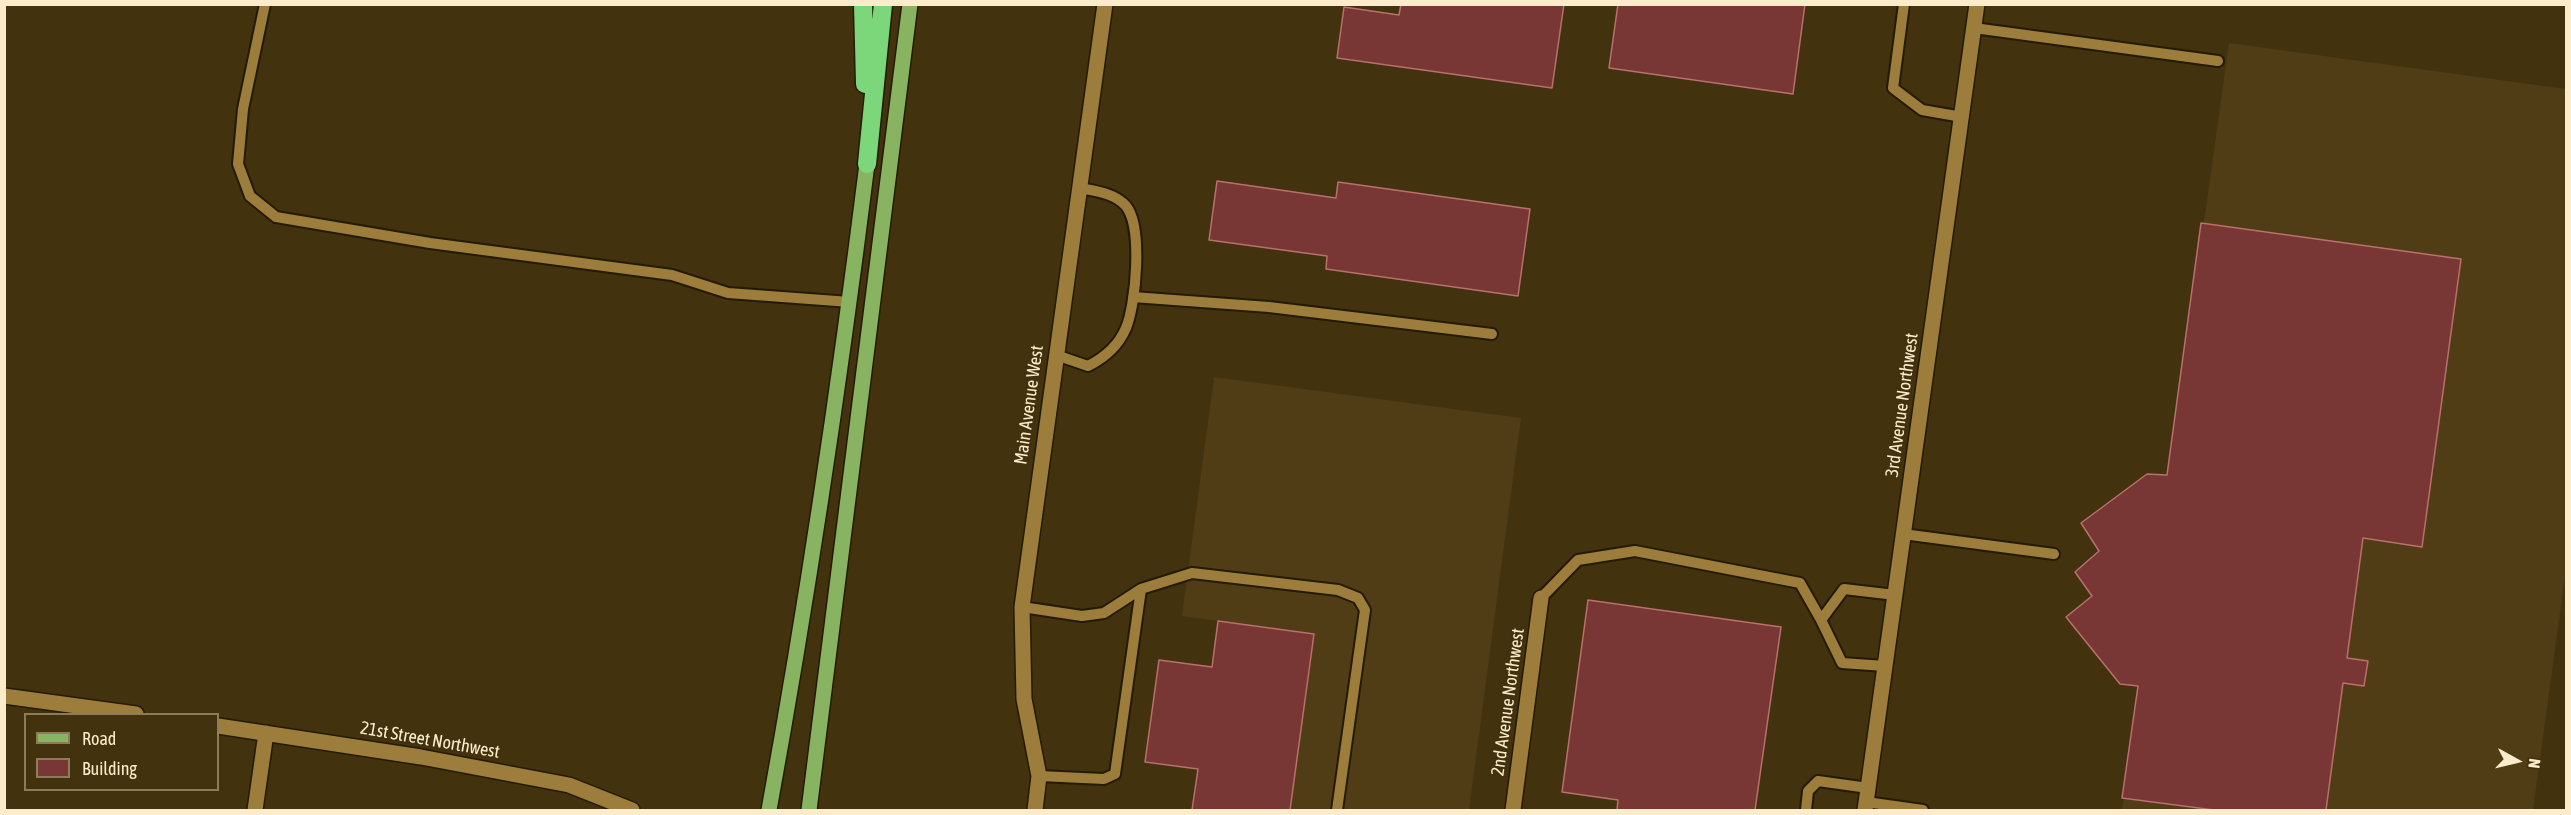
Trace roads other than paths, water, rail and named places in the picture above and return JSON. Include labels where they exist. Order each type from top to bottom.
[{"type":"highway","points":[[863,4],[867,164]]},
{"type":"highway","points":[[867,164],[883,4]]},
{"type":"main road","points":[[809,810],[909,4]]},
{"type":"main road","points":[[769,810],[800,639],[850,302],[867,164]]},
{"type":"street","name":"Main Avenue West","points":[[1035,810],[1039,776],[1024,699],[1022,607],[1105,4]]},
{"type":"street","name":"3rd Avenue Northwest","points":[[1866,800],[1977,4]]},
{"type":"street","name":"2nd Avenue Northwest","points":[[1513,810],[1541,598]]},
{"type":"street","points":[[4,696],[129,713]]},
{"type":"street","name":"21st Street Northwest","points":[[219,726],[421,757],[569,785],[626,809]]},
{"type":"street","points":[[255,810],[266,733]]},
{"type":"lane","points":[[265,4],[243,109],[238,164],[250,196],[276,217],[430,243],[672,275],[728,293],[850,302]]},
{"type":"lane","points":[[1904,4],[1893,88],[1922,110],[1962,117]]},
{"type":"lane","points":[[1974,28],[2218,61]]},
{"type":"lane","points":[[1056,355],[1088,366],[1106,357],[1126,329],[1137,276],[1135,236],[1126,206],[1108,194],[1079,188]]},
{"type":"lane","points":[[1133,297],[1269,307],[1492,334]]},
{"type":"lane","points":[[1903,534],[2055,554]]},
{"type":"lane","points":[[1541,598],[1578,560],[1635,551],[1800,583],[1842,663],[1885,666]]},
{"type":"lane","points":[[1022,607],[1082,616],[1104,614],[1141,589],[1192,573],[1338,590],[1358,598],[1365,610],[1337,810]]},
{"type":"lane","points":[[1039,776],[1104,779],[1115,774],[1141,589]]},
{"type":"lane","points":[[1821,620],[1844,589],[1895,595]]},
{"type":"lane","points":[[1806,810],[1808,791],[1818,781],[1866,800],[1923,810]]}]
